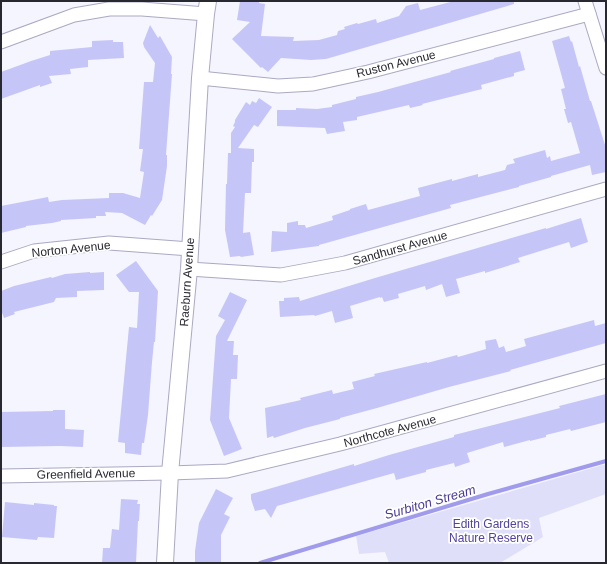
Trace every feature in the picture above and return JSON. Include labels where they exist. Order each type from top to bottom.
[{"type":"street","points":[[585,1],[606,68]]},
{"type":"street","points":[[1,42],[74,15],[109,9],[207,7]]},
{"type":"street","name":"Raeburn Avenue","points":[[165,563],[170,473],[189,269],[200,78],[207,7]]},
{"type":"street","name":"Ruston Avenue","points":[[200,78],[278,86],[313,84],[368,72],[589,14]]},
{"type":"street","name":"Sandhurst Avenue","points":[[189,269],[281,275],[346,263],[606,189]]},
{"type":"street","name":"Norton Avenue","points":[[1,262],[34,251],[109,243],[190,249]]},
{"type":"street","name":"Northcote Avenue","points":[[170,473],[227,470],[340,444],[606,371]]},
{"type":"street","name":"Greenfield Avenue","points":[[1,476],[170,473]]},
{"type":"green space","name":"Edith Gardens Nature Reserve","points":[[606,464],[606,494],[539,518],[543,537],[500,563],[389,563],[385,552],[359,554],[356,536]]},
{"type":"building","points":[[240,1],[259,1],[259,3],[265,4],[261,36],[294,37],[293,41],[319,40],[337,35],[338,31],[345,29],[344,27],[357,23],[376,19],[377,23],[399,16],[406,6],[418,3],[420,10],[454,1],[514,1],[514,4],[326,59],[311,60],[281,58],[268,72],[262,67],[261,68],[232,39],[250,22],[237,20]]},
{"type":"building","points":[[150,25],[158,38],[160,36],[172,57],[166,155],[167,166],[162,200],[152,216],[151,215],[145,225],[122,213],[105,212],[106,216],[61,220],[52,223],[26,226],[1,233],[1,206],[48,197],[49,202],[109,198],[109,193],[123,193],[140,198],[144,172],[140,171],[143,149],[139,149],[144,82],[153,82],[155,63],[144,47],[143,43]]},
{"type":"building","points":[[569,36],[571,42],[572,41],[579,67],[580,66],[606,148],[606,172],[592,175],[590,165],[519,187],[450,205],[451,208],[319,246],[271,252],[272,231],[287,232],[287,223],[298,221],[298,225],[305,225],[306,228],[333,220],[332,216],[366,204],[368,210],[420,196],[418,188],[452,179],[452,181],[478,174],[478,177],[505,170],[507,165],[515,163],[513,159],[545,150],[547,158],[550,156],[551,161],[580,153],[571,122],[568,123],[564,109],[566,109],[561,89],[565,88],[552,41]]},
{"type":"building","points":[[113,40],[113,42],[123,42],[124,58],[88,60],[88,67],[70,69],[71,74],[49,76],[52,83],[40,87],[40,85],[1,99],[1,72],[50,55],[50,51],[92,47],[92,41]]},
{"type":"building","points":[[520,51],[525,70],[514,73],[514,76],[481,85],[482,89],[410,108],[409,105],[357,117],[357,120],[343,122],[345,131],[327,134],[325,128],[277,126],[277,110],[332,107],[332,105],[356,99],[356,97],[451,72],[450,71]]},
{"type":"building","points":[[259,98],[272,107],[258,127],[254,125],[238,148],[254,149],[251,193],[245,193],[243,233],[250,232],[254,255],[230,257],[225,230],[226,184],[228,153],[231,153],[231,133],[235,127],[233,126],[235,120],[246,102],[250,105],[252,101],[256,103]]},
{"type":"building","points":[[581,218],[588,242],[571,248],[569,242],[518,258],[520,262],[485,273],[485,271],[456,279],[460,293],[446,297],[442,284],[426,290],[425,286],[398,294],[399,298],[384,302],[382,297],[380,297],[350,306],[353,318],[335,323],[332,311],[315,316],[280,317],[279,301],[284,301],[284,298],[299,297],[300,301]]},
{"type":"building","points":[[136,261],[158,291],[148,415],[141,455],[125,453],[125,443],[118,442],[129,327],[137,328],[139,292],[129,292],[116,275]]},
{"type":"building","points":[[104,272],[104,290],[77,291],[77,297],[56,298],[54,302],[14,312],[15,314],[4,318],[1,310],[1,291],[14,286],[65,274]]},
{"type":"building","points":[[230,292],[247,300],[227,341],[234,341],[233,355],[238,355],[237,379],[231,379],[229,418],[242,449],[224,456],[210,420],[216,336],[225,320],[218,316]]},
{"type":"building","points":[[594,320],[595,326],[606,323],[606,343],[274,438],[273,436],[267,438],[265,408],[301,400],[300,398],[332,390],[333,394],[354,389],[352,382],[375,376],[374,374],[457,355],[458,357],[486,349],[485,341],[496,339],[499,348],[504,346],[506,352],[526,346],[524,339]]},
{"type":"building","points":[[606,394],[606,422],[571,431],[570,429],[546,435],[546,437],[504,447],[503,442],[467,453],[470,462],[455,467],[454,463],[396,480],[394,473],[277,506],[271,518],[265,509],[255,511],[251,499],[251,494],[454,437],[454,435],[560,408],[559,406]]},
{"type":"building","points":[[65,410],[65,429],[84,430],[83,447],[1,447],[1,412]]},
{"type":"building","points":[[216,489],[233,498],[224,514],[230,517],[221,535],[221,563],[195,563],[199,523]]},
{"type":"building","points":[[121,499],[138,500],[137,504],[140,504],[136,563],[102,563],[103,548],[110,548],[112,529],[119,530]]},
{"type":"building","points":[[5,502],[34,505],[34,503],[57,506],[54,538],[38,537],[37,540],[2,537]]},
{"type":"waterway","name":"Surbiton Stream","points":[[260,563],[488,494],[606,461]]}]
